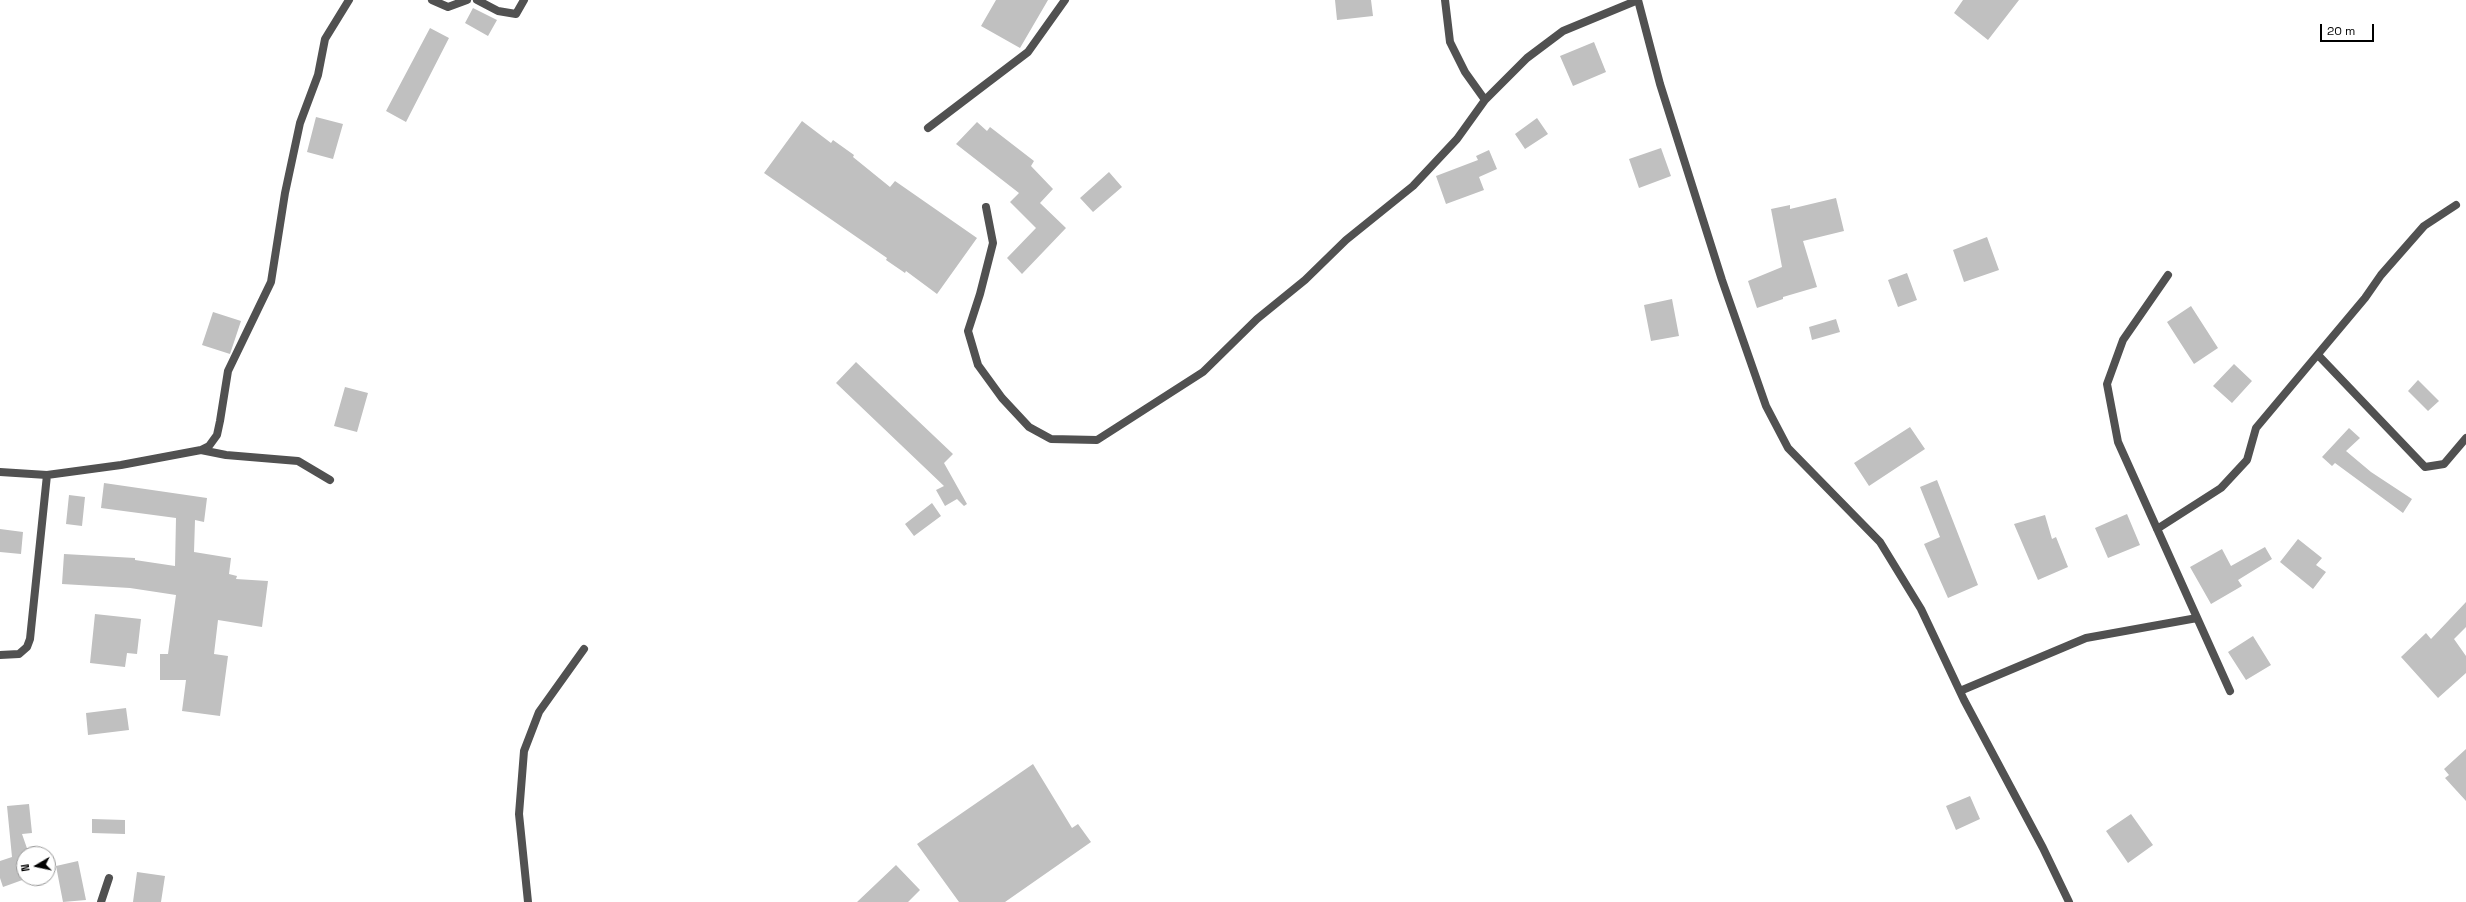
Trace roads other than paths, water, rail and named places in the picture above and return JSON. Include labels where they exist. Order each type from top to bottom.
[{"type":"street","points":[[0,472],[48,475],[121,465],[201,450],[209,446],[217,435],[228,371],[270,282],[285,193],[300,123],[318,75],[325,38],[349,0]]},
{"type":"street","points":[[432,0],[448,7],[467,0]]},
{"type":"street","points":[[477,0],[498,11],[516,14],[524,0]]},
{"type":"street","points":[[928,128],[1028,52],[1065,0]]},
{"type":"street","points":[[1445,0],[1450,42],[1465,72],[1485,100]]},
{"type":"street","points":[[986,207],[993,243],[980,294],[968,331],[978,365],[1002,398],[1029,427],[1051,439],[1097,440],[1203,372],[1257,319],[1305,280],[1346,240],[1413,186],[1457,140],[1485,100],[1527,58],[1563,31],[1638,0],[1660,84],[1722,280],[1766,406],[1788,448],[1880,542],[1921,609],[1960,691],[2043,848],[2069,902]]},
{"type":"street","points":[[2157,529],[2221,488],[2247,460],[2256,428],[2365,298],[2381,275],[2424,226],[2456,205]]},
{"type":"street","points":[[2168,275],[2123,340],[2107,384],[2118,442],[2230,691]]},
{"type":"street","points":[[2318,355],[2425,467],[2444,464],[2466,438]]},
{"type":"street","points":[[201,450],[226,455],[298,461],[330,480]]},
{"type":"street","points":[[0,655],[19,654],[26,647],[30,639],[48,475]]},
{"type":"street","points":[[1960,691],[2086,638],[2197,618]]},
{"type":"street","points":[[528,902],[519,814],[524,751],[539,712],[584,649]]},
{"type":"street","points":[[101,902],[109,878]]}]
